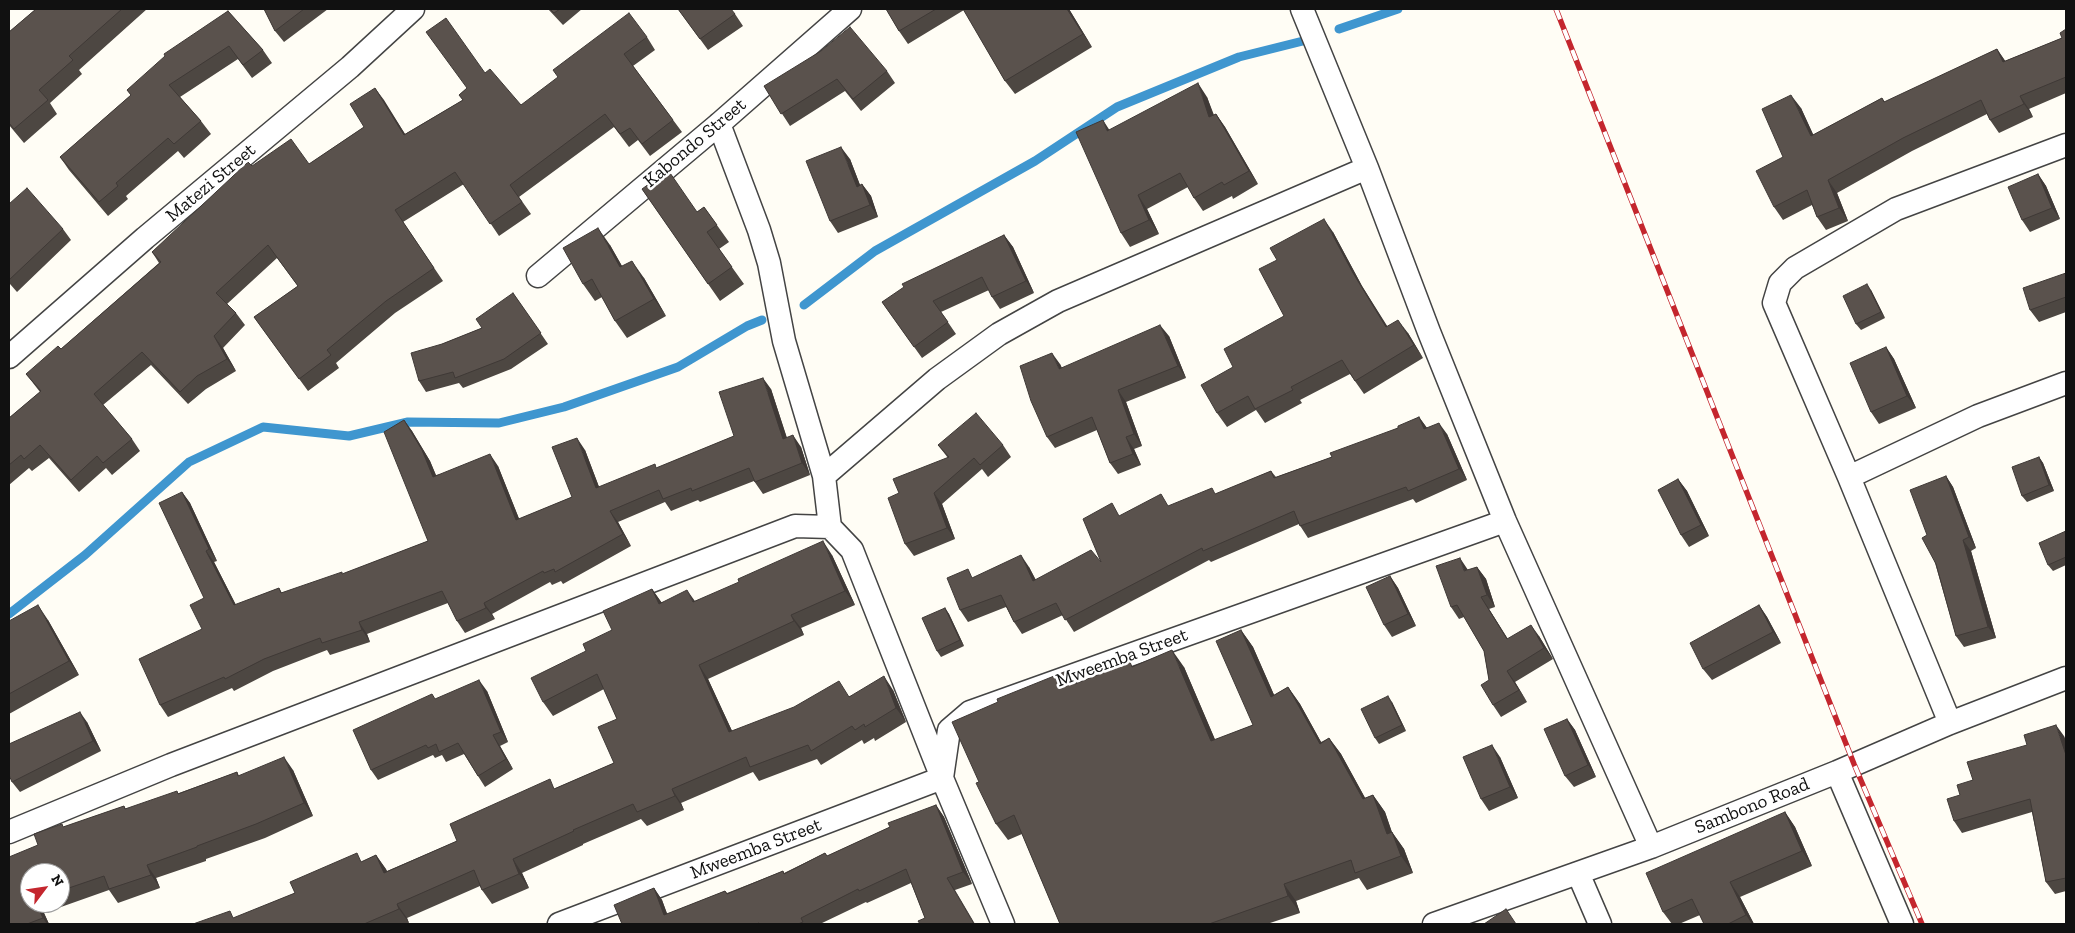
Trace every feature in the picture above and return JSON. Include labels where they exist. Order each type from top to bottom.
[{"type":"street","name":"Matezi Street","points":[[9,357],[145,238],[350,67],[413,9]]},
{"type":"street","name":"Kabondo Street","points":[[538,276],[719,124],[850,9]]},
{"type":"street","points":[[1302,9],[1504,521],[1651,847]]},
{"type":"street","points":[[719,124],[769,262],[784,341],[824,476],[830,528],[852,550],[942,778],[1003,924]]},
{"type":"street","points":[[1950,723],[1849,477],[1774,303],[1780,283],[1795,268],[1896,209],[2066,145]]},
{"type":"street","points":[[824,476],[937,379],[999,334],[1058,301],[1366,168]]},
{"type":"street","points":[[1849,477],[1978,416],[2066,383]]},
{"type":"street","name":"Mweemba Street","points":[[558,924],[942,778],[949,730],[970,712],[1504,521]]},
{"type":"street","points":[[9,832],[171,765],[795,526],[830,528]]},
{"type":"street","name":"Sambono Road","points":[[1434,924],[1651,847],[1836,772],[1950,723],[2066,678]]},
{"type":"street","points":[[1836,772],[1902,924]]},
{"type":"street","points":[[1578,873],[1600,924]]},
{"type":"building","points":[[36,9],[122,9],[69,56],[73,60],[39,90],[48,100],[14,129],[9,123],[9,32]]},
{"type":"building","points":[[264,9],[304,9],[275,31]]},
{"type":"building","points":[[550,9],[560,9],[554,13]]},
{"type":"building","points":[[678,9],[731,9],[735,14],[700,39]]},
{"type":"building","points":[[886,9],[936,9],[899,31]]},
{"type":"building","points":[[963,9],[1067,9],[1083,34],[1005,81]]},
{"type":"building","points":[[228,11],[263,50],[243,65],[229,46],[169,85],[201,121],[174,144],[168,138],[116,183],[118,186],[99,202],[60,157],[131,95],[127,90],[165,56],[164,54]]},
{"type":"building","points":[[629,13],[647,37],[624,54],[673,120],[642,144],[630,128],[620,134],[605,114],[510,185],[522,202],[490,224],[455,172],[395,210],[434,268],[386,301],[327,350],[331,355],[299,379],[254,317],[298,286],[268,245],[216,293],[236,313],[214,336],[227,359],[197,376],[180,392],[142,352],[94,394],[132,439],[103,463],[97,456],[71,480],[40,445],[24,459],[21,455],[9,465],[9,418],[41,391],[26,374],[58,346],[61,349],[161,262],[152,252],[248,162],[252,166],[291,139],[309,164],[364,127],[350,104],[375,88],[404,135],[463,100],[459,95],[467,88],[426,32],[446,18],[485,73],[490,69],[521,105],[558,77],[553,70]]},
{"type":"building","points":[[850,27],[887,71],[853,99],[837,79],[781,114],[764,86],[821,51]]},
{"type":"building","points":[[2066,29],[2066,77],[2020,96],[2024,104],[1990,120],[1981,100],[1903,138],[1828,180],[1839,208],[1817,217],[1807,190],[1774,207],[1756,171],[1783,157],[1762,109],[1791,95],[1811,136],[1882,98],[1884,102],[1997,49],[2003,62],[2062,38],[2060,33]]},
{"type":"building","points":[[1198,83],[1209,117],[1216,114],[1249,171],[1224,185],[1222,182],[1194,198],[1180,173],[1138,195],[1149,220],[1121,233],[1076,132],[1103,120],[1107,131]]},
{"type":"building","points":[[841,147],[857,187],[862,184],[870,205],[830,221],[806,161]]},
{"type":"building","points":[[668,170],[697,212],[704,207],[717,225],[707,232],[732,267],[708,284],[642,189]]},
{"type":"building","points":[[2038,174],[2052,208],[2022,220],[2008,187]]},
{"type":"building","points":[[27,188],[63,229],[9,280],[9,204]]},
{"type":"building","points":[[1324,219],[1353,273],[1386,327],[1398,320],[1414,345],[1355,381],[1342,360],[1291,387],[1293,390],[1255,409],[1248,396],[1217,413],[1201,385],[1233,367],[1224,349],[1284,316],[1259,269],[1277,260],[1270,248]]},
{"type":"building","points":[[598,228],[620,267],[632,261],[654,299],[615,321],[592,279],[583,284],[563,248]]},
{"type":"building","points":[[1004,235],[1026,281],[992,297],[982,277],[933,301],[948,322],[914,347],[882,302],[904,287],[902,284]]},
{"type":"building","points":[[2066,273],[2066,297],[2030,310],[2023,288]]},
{"type":"building","points":[[1867,284],[1881,312],[1856,324],[1843,296]]},
{"type":"building","points":[[513,293],[541,333],[504,359],[455,378],[453,372],[419,381],[411,353],[442,344],[482,328],[476,319]]},
{"type":"building","points":[[1160,325],[1178,366],[1118,390],[1134,434],[1126,437],[1133,454],[1110,463],[1092,417],[1047,437],[1031,401],[1020,366],[1052,353],[1059,369]]},
{"type":"building","points":[[1886,347],[1907,396],[1871,412],[1850,363]]},
{"type":"building","points":[[763,378],[783,439],[793,435],[802,463],[755,482],[749,468],[692,491],[691,488],[663,499],[659,490],[610,511],[623,534],[555,572],[554,569],[544,573],[543,571],[484,603],[486,608],[457,621],[442,591],[359,622],[362,630],[322,643],[320,638],[264,659],[225,679],[224,677],[160,705],[139,659],[202,629],[190,605],[204,598],[159,503],[182,492],[209,549],[206,551],[234,605],[279,588],[281,593],[342,572],[342,574],[428,541],[384,432],[404,420],[422,450],[433,477],[490,454],[516,520],[572,497],[552,447],[577,438],[596,488],[655,464],[656,468],[734,436],[719,392]]},
{"type":"building","points":[[976,413],[1003,445],[980,465],[974,458],[934,493],[947,528],[905,544],[888,498],[899,493],[893,479],[949,457],[938,445]]},
{"type":"building","points":[[1419,417],[1424,429],[1439,423],[1459,469],[1408,491],[1406,487],[1300,526],[1294,511],[1203,551],[1202,548],[1065,620],[1056,603],[1014,622],[1001,595],[960,610],[947,578],[968,569],[972,578],[1021,555],[1033,581],[1091,550],[1101,562],[1083,519],[1112,503],[1119,516],[1161,494],[1168,506],[1212,488],[1215,494],[1271,471],[1274,478],[1332,457],[1330,453],[1398,428],[1398,426]]},
{"type":"building","points":[[2039,457],[2049,485],[2022,496],[2012,467]]},
{"type":"building","points":[[1946,476],[1969,537],[1963,540],[1988,627],[1956,636],[1936,564],[1922,538],[1927,535],[1910,490]]},
{"type":"building","points":[[1678,479],[1701,525],[1681,535],[1658,490]]},
{"type":"building","points":[[2066,531],[2066,557],[2048,565],[2039,543]]},
{"type":"building","points":[[823,541],[845,591],[791,615],[794,621],[699,665],[729,732],[794,707],[839,681],[849,697],[884,676],[896,708],[865,727],[864,724],[855,730],[852,726],[811,751],[808,745],[750,767],[746,757],[672,789],[675,796],[637,812],[633,804],[513,859],[519,874],[482,890],[474,870],[397,904],[399,909],[364,924],[193,924],[230,911],[233,918],[295,893],[290,882],[357,853],[361,862],[376,855],[384,873],[457,841],[450,824],[550,779],[554,789],[614,763],[598,727],[617,719],[597,674],[543,702],[531,678],[586,651],[583,644],[612,630],[603,611],[652,589],[659,604],[687,590],[693,602],[739,582],[738,579]]},
{"type":"building","points":[[1460,558],[1464,571],[1477,567],[1487,595],[1481,597],[1507,639],[1531,625],[1544,648],[1507,671],[1519,690],[1493,705],[1481,685],[1489,680],[1484,651],[1457,605],[1451,607],[1436,566]]},
{"type":"building","points":[[1390,576],[1408,614],[1384,625],[1366,587]]},
{"type":"building","points":[[38,605],[69,661],[9,694],[9,621]]},
{"type":"building","points":[[1759,605],[1773,632],[1703,669],[1690,643]]},
{"type":"building","points":[[945,608],[960,640],[937,651],[922,618]]},
{"type":"building","points":[[1241,630],[1271,697],[1288,687],[1320,744],[1329,738],[1363,799],[1373,795],[1387,834],[1392,832],[1401,856],[1355,873],[1351,860],[1284,884],[1288,896],[1209,924],[1060,924],[1014,815],[996,824],[976,783],[979,782],[952,722],[998,702],[997,699],[1069,670],[1075,684],[1130,662],[1132,667],[1172,650],[1211,741],[1253,725],[1216,641]]},
{"type":"building","points":[[479,680],[501,732],[493,735],[506,759],[478,776],[458,743],[439,752],[436,744],[428,748],[426,745],[371,770],[353,730],[432,694],[435,699]]},
{"type":"building","points":[[1388,696],[1402,725],[1375,738],[1361,709]]},
{"type":"building","points":[[80,712],[93,741],[12,782],[9,775],[9,744]]},
{"type":"building","points":[[1567,719],[1588,765],[1565,776],[1544,729]]},
{"type":"building","points":[[2056,725],[2066,755],[2066,878],[2046,882],[2030,799],[1954,821],[1947,799],[1960,795],[1957,785],[1973,780],[1967,762],[2027,745],[2024,735]]},
{"type":"building","points":[[1492,745],[1510,787],[1481,799],[1463,757]]},
{"type":"building","points":[[284,757],[304,803],[256,824],[147,865],[151,875],[109,889],[104,876],[70,888],[70,863],[20,863],[20,913],[41,913],[43,918],[27,924],[9,924],[9,857],[38,845],[34,834],[62,824],[63,827],[124,806],[125,809],[177,791],[178,794],[237,772],[238,776]]},
{"type":"building","points":[[936,805],[963,872],[947,878],[974,924],[920,924],[918,921],[925,918],[906,869],[859,891],[858,889],[801,918],[803,922],[798,924],[622,924],[614,905],[654,888],[664,915],[725,891],[727,894],[783,871],[784,874],[825,853],[827,856],[890,827],[888,823]]},
{"type":"building","points":[[1785,812],[1802,851],[1730,882],[1746,915],[1728,924],[1704,924],[1692,899],[1663,912],[1646,873]]},
{"type":"building","points":[[1506,909],[1516,924],[1484,924]]},
{"type":"waterway","points":[[1339,29],[1398,9]]},
{"type":"waterway","points":[[804,305],[875,251],[1035,161],[1117,107],[1239,57],[1303,41]]},
{"type":"waterway","points":[[9,614],[85,555],[189,462],[263,427],[349,436],[408,422],[499,423],[564,407],[678,367],[747,326],[762,320]]},
{"type":"railway","points":[[1556,9],[1854,764],[1922,924]]}]
